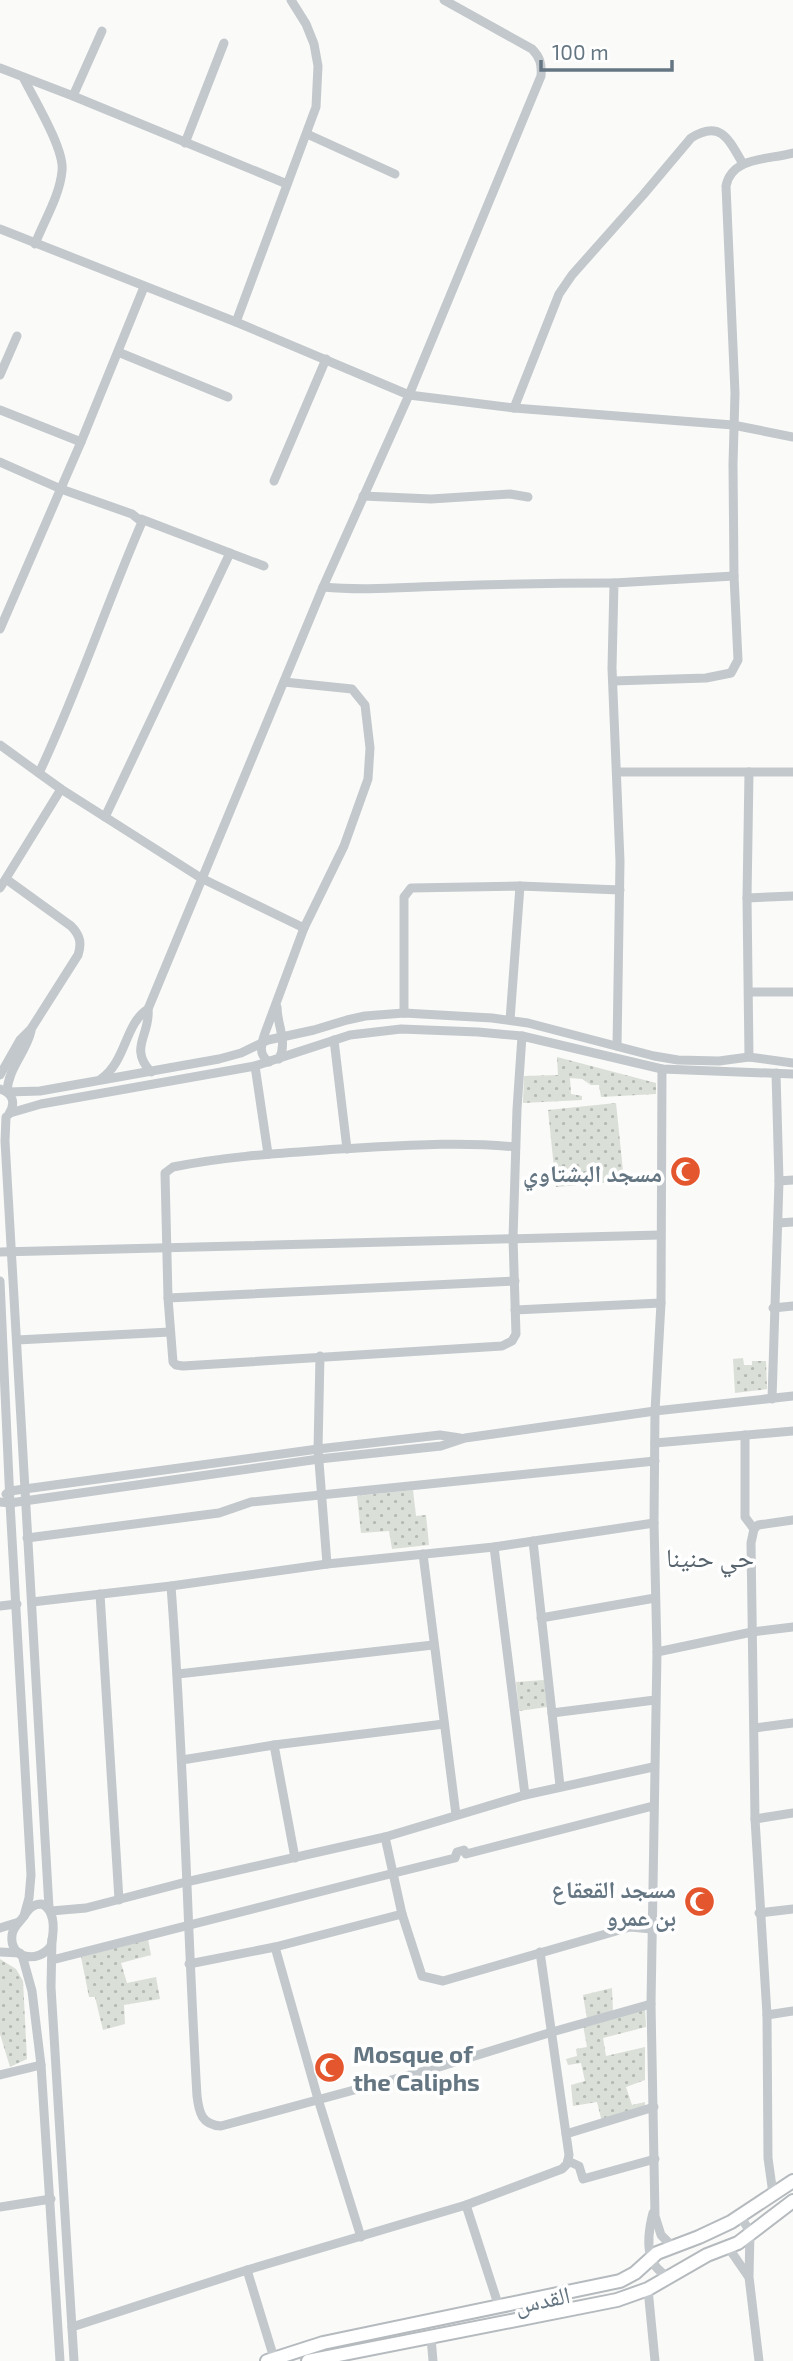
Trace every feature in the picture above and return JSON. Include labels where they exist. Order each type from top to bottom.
[{"type":"main road","name":"القدس","points":[[271,2359],[323,2343],[620,2281],[635,2273],[650,2257],[737,2218],[793,2181]]},
{"type":"main road","name":"القدس","points":[[308,2361],[598,2305],[648,2290],[707,2255],[738,2243],[793,2201]]},
{"type":"street","points":[[236,322],[316,107],[318,66],[314,44],[306,24],[291,0]]},
{"type":"street","points":[[151,1072],[142,1061],[140,1047],[148,1020],[148,1009],[323,587],[409,395],[541,76],[542,64],[532,49],[444,0]]},
{"type":"street","points":[[74,96],[102,30]]},
{"type":"street","points":[[185,144],[223,43]]},
{"type":"street","points":[[0,68],[287,184]]},
{"type":"street","points":[[24,79],[60,153],[62,171],[35,244]]},
{"type":"street","points":[[514,408],[559,294],[572,275],[691,138],[701,132],[721,132],[727,137],[743,164]]},
{"type":"street","points":[[307,134],[395,174]]},
{"type":"street","points":[[613,681],[706,678],[731,673],[738,660],[734,576],[735,393],[726,194],[730,173],[743,164],[793,153]]},
{"type":"street","points":[[0,229],[236,322],[409,395],[514,408],[733,425],[793,437]]},
{"type":"street","points":[[0,629],[3,615],[61,489],[144,287]]},
{"type":"street","points":[[0,375],[17,336]]},
{"type":"street","points":[[118,352],[228,397]]},
{"type":"street","points":[[274,481],[326,359]]},
{"type":"street","points":[[0,410],[81,442]]},
{"type":"street","points":[[0,462],[61,489],[264,566]]},
{"type":"street","points":[[363,496],[431,499],[510,494],[528,496]]},
{"type":"street","points":[[39,773],[61,726],[141,519]]},
{"type":"street","points":[[105,817],[230,553]]},
{"type":"street","points":[[323,587],[344,589],[614,583],[734,576]]},
{"type":"street","points":[[614,583],[613,681],[620,890],[617,1046]]},
{"type":"street","points":[[274,1061],[262,1054],[262,1043],[304,928],[344,846],[368,779],[370,748],[365,705],[352,689],[284,682]]},
{"type":"street","points":[[0,745],[61,789],[201,878],[304,928]]},
{"type":"street","points":[[617,772],[793,772]]},
{"type":"street","points":[[749,1072],[757,1066],[749,1057],[747,898],[750,772]]},
{"type":"street","points":[[0,888],[61,789]]},
{"type":"street","points":[[0,1075],[78,955],[80,942],[71,926],[6,879]]},
{"type":"street","points":[[510,1020],[520,887]]},
{"type":"street","points":[[404,1013],[405,893],[415,888],[620,890]]},
{"type":"street","points":[[747,898],[793,896]]},
{"type":"street","points":[[748,992],[793,992]]},
{"type":"street","points":[[274,1061],[283,1048],[277,1021],[277,1005]]},
{"type":"street","points":[[100,1080],[114,1068],[139,1016],[148,1009]]},
{"type":"street","points":[[5,1091],[40,1091],[151,1072],[230,1056],[282,1037],[365,1016],[404,1013],[510,1020],[678,1060],[749,1057],[793,1063]]},
{"type":"street","points":[[5,1091],[10,1073],[31,1029]]},
{"type":"street","points":[[5,1116],[41,1104],[255,1066],[334,1040],[367,1032],[401,1029],[522,1036],[662,1069],[793,1074]]},
{"type":"street","points":[[516,1147],[478,1143],[347,1149],[268,1154],[173,1167],[165,1173],[168,1298],[173,1362],[176,1365],[502,1346],[516,1336],[513,1238],[522,1036]]},
{"type":"street","points":[[334,1040],[347,1149]]},
{"type":"street","points":[[749,1057],[740,1066],[749,1072]]},
{"type":"street","points":[[255,1066],[268,1154]]},
{"type":"street","points":[[662,1069],[661,1303],[655,1411],[656,1652],[652,2004],[655,2216],[659,2231],[672,2246]]},
{"type":"street","points":[[772,1399],[779,1181],[776,1073]]},
{"type":"street","points":[[5,1091],[13,1102],[5,1116],[4,1198],[12,1251],[52,1928],[51,1987],[74,2361]]},
{"type":"street","points":[[779,1181],[793,1180]]},
{"type":"street","points":[[778,1223],[793,1222]]},
{"type":"street","points":[[0,1252],[660,1235]]},
{"type":"street","points":[[0,1281],[10,1491],[3,1501],[17,1604],[31,1875],[29,1898],[22,1919],[0,1928]]},
{"type":"street","points":[[168,1298],[514,1281]]},
{"type":"street","points":[[515,1310],[661,1303]]},
{"type":"street","points":[[773,1308],[793,1306]]},
{"type":"street","points":[[17,1340],[170,1332]]},
{"type":"street","points":[[320,1356],[318,1454],[327,1564]]},
{"type":"street","points":[[10,1491],[318,1454],[441,1446],[465,1438],[655,1411],[793,1396]]},
{"type":"street","points":[[655,1443],[793,1431]]},
{"type":"street","points":[[745,1435],[745,1517],[754,1529],[751,1543],[755,1819],[767,2015],[768,2158],[773,2194]]},
{"type":"street","points":[[3,1501],[25,1500],[318,1454]]},
{"type":"street","points":[[27,1538],[219,1513],[251,1502],[655,1461]]},
{"type":"street","points":[[754,1529],[765,1523],[793,1520]]},
{"type":"street","points":[[32,1602],[327,1564],[494,1547],[654,1523]]},
{"type":"street","points":[[533,1541],[560,1786]]},
{"type":"street","points":[[494,1547],[525,1795]]},
{"type":"street","points":[[423,1554],[456,1815]]},
{"type":"street","points":[[171,1586],[178,1674],[187,1927],[197,2096],[201,2117],[205,2122],[221,2126],[439,2067],[652,2004]]},
{"type":"street","points":[[100,1594],[118,1900]]},
{"type":"street","points":[[541,1618],[655,1598]]},
{"type":"street","points":[[0,1606],[17,1604]]},
{"type":"street","points":[[656,1652],[752,1632],[793,1627]]},
{"type":"street","points":[[178,1674],[433,1645]]},
{"type":"street","points":[[552,1713],[655,1700]]},
{"type":"street","points":[[755,1728],[793,1723]]},
{"type":"street","points":[[182,1760],[274,1745],[444,1724]]},
{"type":"street","points":[[274,1745],[295,1858]]},
{"type":"street","points":[[60,2361],[41,2065],[29,1977],[21,1954],[14,1947],[12,1936],[34,1905],[42,1904],[50,1909],[71,1911],[385,1837],[560,1786],[653,1767]]},
{"type":"street","points":[[52,1960],[393,1875],[455,1858],[457,1852],[464,1850],[466,1854],[653,1806]]},
{"type":"street","points":[[755,1819],[793,1814]]},
{"type":"street","points":[[385,1837],[402,1914],[422,1976],[427,1979],[443,1981],[630,1927],[652,1929]]},
{"type":"street","points":[[759,1913],[793,1909]]},
{"type":"street","points":[[52,1928],[71,1911]]},
{"type":"street","points":[[189,1964],[275,1948],[402,1914]]},
{"type":"street","points":[[0,1952],[29,1957],[42,1955],[51,1946],[52,1940]]},
{"type":"street","points":[[275,1948],[318,2099],[362,2237]]},
{"type":"street","points":[[72,2327],[247,2270],[467,2205],[562,2169],[568,2161],[566,2134],[540,1952]]},
{"type":"street","points":[[767,2015],[793,2011]]},
{"type":"street","points":[[0,2075],[41,2065]]},
{"type":"street","points":[[566,2134],[654,2107]]},
{"type":"street","points":[[568,2161],[579,2166],[583,2179],[655,2159]]},
{"type":"street","points":[[0,2207],[51,2200]]},
{"type":"street","points":[[655,2201],[649,2229],[650,2257],[657,2271],[670,2277]]},
{"type":"street","points":[[467,2205],[499,2307]]},
{"type":"street","points":[[737,2218],[744,2222],[750,2232],[749,2277],[759,2361]]},
{"type":"street","points":[[728,2247],[749,2277]]},
{"type":"street","points":[[247,2270],[271,2359]]},
{"type":"street","points":[[648,2290],[655,2361]]},
{"type":"street","points":[[431,2337],[433,2361]]},
{"type":"shaded area","points":[[557,1057],[656,1083],[656,1094],[601,1097],[599,1085],[570,1078],[571,1094],[582,1096],[582,1100],[523,1103],[524,1076],[558,1075]]},
{"type":"shaded area","points":[[616,1103],[624,1181],[556,1187],[548,1110]]},
{"type":"shaded area","points":[[743,1358],[744,1365],[752,1365],[752,1361],[766,1361],[767,1389],[735,1393],[733,1359]]},
{"type":"shaded area","points":[[413,1490],[416,1516],[426,1515],[429,1545],[392,1549],[389,1531],[361,1533],[357,1496]]},
{"type":"shaded area","points":[[544,1680],[547,1707],[519,1711],[516,1682]]},
{"type":"shaded area","points":[[148,1939],[151,1955],[121,1963],[127,1983],[156,1977],[160,1999],[124,2005],[125,2024],[103,2030],[95,1997],[89,1997],[81,1957]]},
{"type":"shaded area","points":[[0,1959],[16,1969],[23,1981],[27,2059],[10,2067],[0,2034]]},
{"type":"shaded area","points":[[612,1988],[613,2013],[587,2019],[583,1995]]},
{"type":"shaded area","points":[[645,2008],[646,2027],[603,2038],[606,2056],[645,2047],[645,2080],[626,2087],[632,2105],[645,2102],[645,2108],[602,2122],[597,2102],[573,2106],[571,2085],[585,2081],[581,2063],[568,2065],[566,2059],[577,2056],[576,2049],[587,2047],[583,2025]]},
{"type":"place","name":"مسجد البشتاوي","points":[[685,1172]]},
{"type":"place","name":"مسجد القعقاع بن عمرو","points":[[699,1902]]},
{"type":"place","name":"Mosque of the Caliphs","points":[[330,2067]]},
{"type":"district","name":"حي حنينا","points":[[710,1556]]}]
